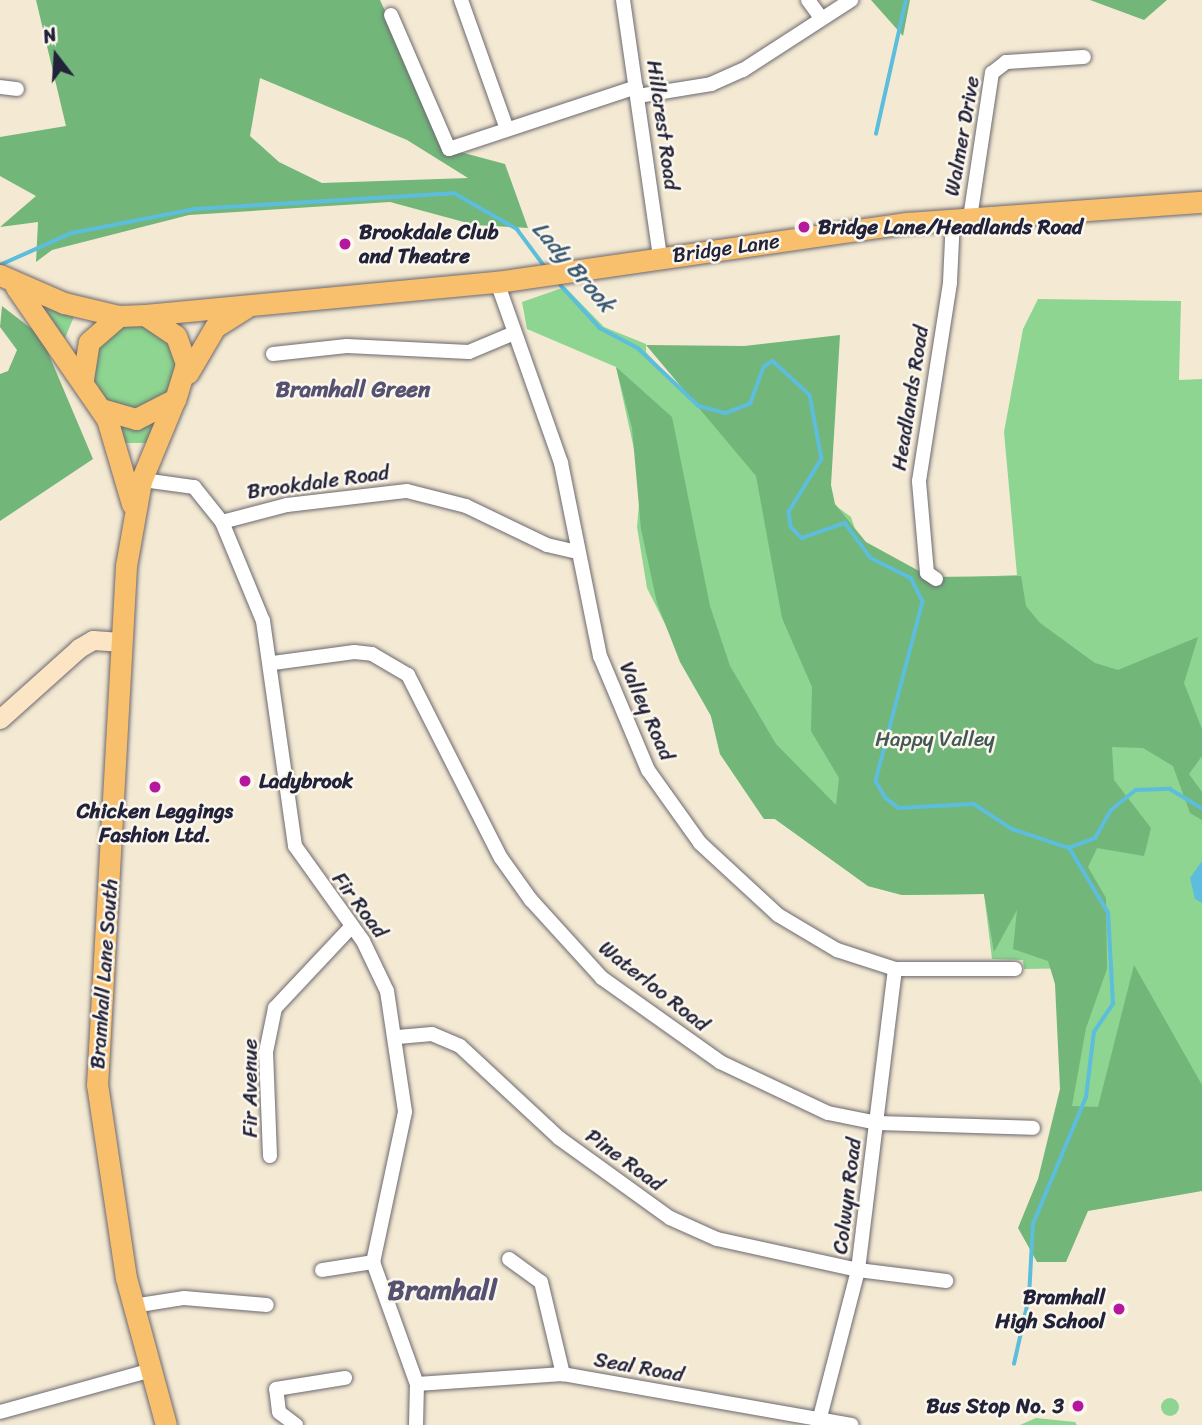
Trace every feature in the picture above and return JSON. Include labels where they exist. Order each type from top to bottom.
[{"type":"main road","name":"Bridge Lane","points":[[145,315],[497,282],[660,257],[961,218],[1202,202]]},
{"type":"main road","points":[[8,281],[119,316],[145,315],[176,336],[180,389],[135,419],[102,410]]},
{"type":"main road","points":[[8,281],[83,379],[102,410],[134,478]]},
{"type":"main road","name":"Bridge Lane","points":[[180,389],[215,327],[251,305]]},
{"type":"main road","points":[[83,379],[89,342],[119,316]]},
{"type":"main road","name":"Bramhall Lane South","points":[[166,1425],[133,1306],[100,1138],[97,1085],[120,642],[134,515],[134,478],[180,389]]},
{"type":"street","points":[[461,0],[507,129]]},
{"type":"street","name":"Hillcrest Road","points":[[623,0],[660,257]]},
{"type":"street","points":[[808,0],[821,18]]},
{"type":"street","points":[[391,15],[449,149],[637,91],[711,85],[851,0]]},
{"type":"street","name":"Walmer Drive","points":[[961,218],[992,73],[1006,62],[1084,57]]},
{"type":"street","points":[[0,87],[17,89]]},
{"type":"street","name":"Headlands Road","points":[[936,579],[927,573],[919,481],[961,218]]},
{"type":"street","name":"Valley Road","points":[[497,282],[561,463],[592,633],[624,721],[652,777],[694,834],[734,880],[800,931],[895,969],[1015,969]]},
{"type":"street","points":[[273,354],[347,346],[469,352],[514,333]]},
{"type":"street","name":"Fir Road","points":[[134,478],[194,487],[222,522],[254,594],[272,663],[295,846],[352,926],[381,975],[398,1037],[403,1138],[373,1262]]},
{"type":"street","name":"Brookdale Road","points":[[222,522],[287,505],[407,491],[466,506],[547,545],[578,552]]},
{"type":"street","points":[[0,719],[79,648],[93,640],[120,642]]},
{"type":"street","name":"Waterloo Road","points":[[272,663],[354,652],[401,670],[430,712],[501,858],[602,978],[720,1062],[781,1097],[877,1123],[1033,1128]]},
{"type":"street","name":"Fir Avenue","points":[[270,1156],[267,1052],[275,1008],[352,926]]},
{"type":"street","name":"Colwyn Road","points":[[819,1422],[858,1270],[895,969]]},
{"type":"street","name":"Pine Road","points":[[398,1037],[432,1034],[460,1046],[559,1138],[670,1218],[717,1239],[858,1270],[946,1281]]},
{"type":"street","points":[[509,1259],[541,1282],[563,1374]]},
{"type":"street","points":[[322,1270],[373,1262],[417,1384],[416,1425]]},
{"type":"street","points":[[133,1306],[236,1297],[267,1305]]},
{"type":"street","points":[[0,1412],[150,1370]]},
{"type":"street","name":"Seal Road","points":[[417,1384],[563,1374],[819,1422],[852,1425]]},
{"type":"street","points":[[296,1425],[279,1412],[276,1389],[345,1378]]},
{"type":"green space","points":[[36,0],[380,0],[449,149],[505,164],[528,228],[475,225],[390,202],[189,215],[52,250],[36,262],[38,222],[0,227],[36,196],[0,176],[0,137],[66,126]],"holes":[[[260,78],[407,140],[468,178],[322,183],[279,162],[250,136]]]},
{"type":"green space","points":[[871,0],[910,0],[903,36]]},
{"type":"green space","points":[[1090,0],[1167,0],[1144,20]]},
{"type":"green space","name":"Happy Valley","points":[[565,287],[604,327],[646,344],[646,352],[685,395],[851,517],[859,541],[928,579],[1017,575],[1004,432],[1023,329],[1038,299],[1181,301],[1179,380],[1202,379],[1202,1185],[1049,1160],[1080,968],[1024,969],[1023,960],[992,959],[984,894],[902,895],[868,886],[775,819],[764,819],[720,754],[711,716],[647,588],[637,527],[641,481],[616,367],[527,329],[522,302]]},
{"type":"green space","points":[[39,299],[75,314],[65,338],[33,307]]},
{"type":"green space","points":[[2,306],[41,336],[93,459],[0,521],[0,374],[8,371],[17,350],[0,327]]},
{"type":"green space","points":[[133,325],[157,332],[169,344],[176,368],[169,392],[157,404],[133,411],[109,404],[97,392],[90,368],[97,344],[109,332]]},
{"type":"green space","name":"Happy Valley","points":[[840,335],[831,485],[835,504],[866,542],[930,577],[1021,576],[1026,606],[1040,623],[1095,663],[1118,670],[1198,637],[1184,683],[1202,729],[1202,756],[1189,774],[1202,792],[1202,820],[1190,813],[1173,766],[1143,748],[1112,747],[1114,780],[1151,828],[1144,856],[1097,848],[1088,867],[1106,898],[1107,969],[1086,1028],[1072,1106],[1098,1107],[1134,965],[1202,1085],[1202,1191],[1088,1211],[1066,1262],[1037,1262],[1018,1228],[1038,1179],[1060,1089],[1055,984],[1048,961],[1013,949],[1017,910],[994,952],[984,894],[902,895],[868,886],[775,819],[764,819],[720,754],[711,716],[680,662],[657,603],[641,529],[632,428],[616,367],[672,417],[710,606],[730,666],[776,744],[836,805],[839,778],[811,731],[812,687],[782,618],[756,476],[646,345],[744,346]]},
{"type":"green space","points":[[158,419],[147,443],[124,443],[119,425]]},
{"type":"green space","points":[[1166,1398],[1174,1398],[1179,1407],[1177,1414],[1166,1416],[1161,1411],[1161,1403]]},
{"type":"green space","points":[[1036,1418],[1075,1422],[1077,1425],[1020,1425]]},
{"type":"water","points":[[1202,861],[1202,903],[1195,899],[1190,878]]},
{"type":"waterway","points":[[876,134],[906,0]]},
{"type":"waterway","name":"Lady Brook","points":[[0,265],[72,233],[195,209],[454,193],[517,229],[546,268]]},
{"type":"waterway","name":"Lady Brook","points":[[556,280],[600,328],[638,348],[699,406],[726,413],[750,404],[764,366],[773,361],[810,395],[822,459],[789,512],[791,527],[802,538],[845,523],[871,558],[911,578],[923,602],[876,781],[886,798],[899,808],[974,804],[1012,829],[1069,848],[1095,838],[1111,810],[1136,790],[1170,789],[1202,808]]},
{"type":"waterway","points":[[1014,1364],[1029,1297],[1033,1224],[1086,1097],[1094,1032],[1113,1004],[1108,913],[1069,848]]},
{"type":"place","name":"Bridge Lane/Headlands Road","points":[[804,227]]},
{"type":"place","name":"Brookdale Club and Theatre","points":[[345,244]]},
{"type":"place","name":"Ladybrook","points":[[245,781]]},
{"type":"place","name":"Chicken Leggings Fashion Ltd.","points":[[155,787]]},
{"type":"place","name":"Bramhall High School","points":[[1119,1309]]},
{"type":"place","name":"Bus Stop No. 3","points":[[1078,1406]]},
{"type":"district","name":"Bramhall Green","points":[[353,390]]},
{"type":"district","name":"Bramhall","points":[[442,1290]]}]
